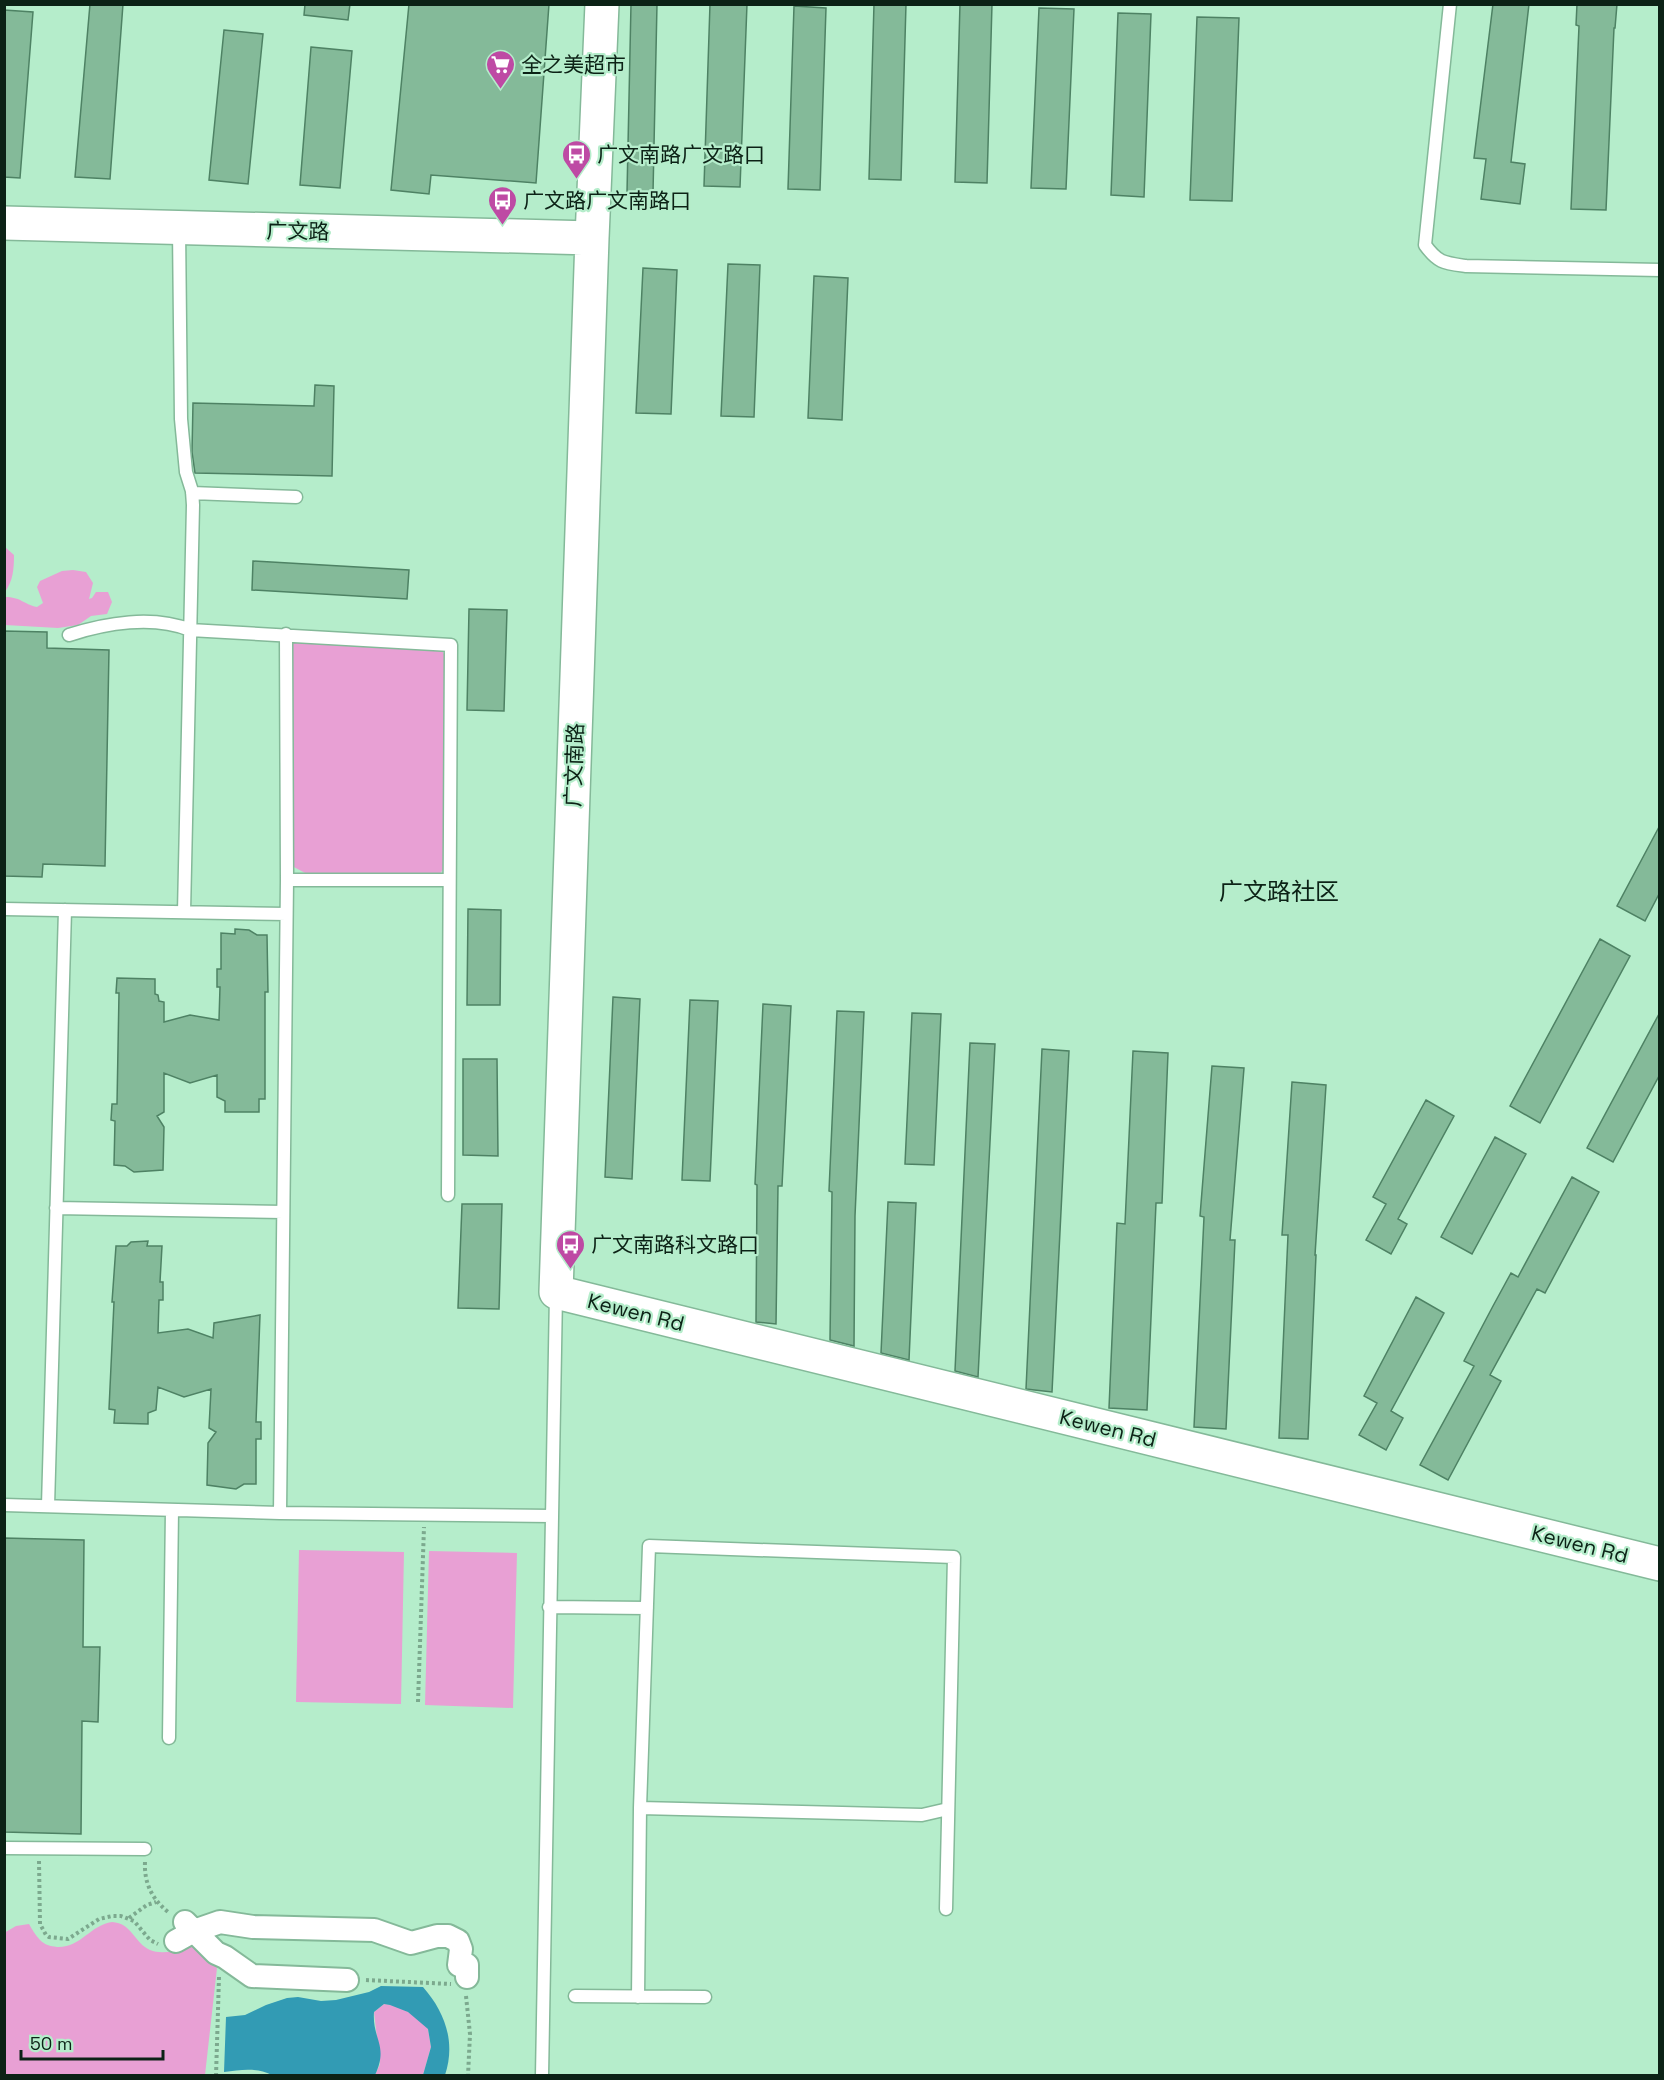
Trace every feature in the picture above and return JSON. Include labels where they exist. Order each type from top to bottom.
[{"type":"street","name":"广文南路","points":[[584,4],[579,204],[591,238]]},
{"type":"street","name":"广文南路","points":[[556,1292],[591,238],[602,4]]},
{"type":"street","name":"广文路","points":[[4,223],[591,238]]},
{"type":"street","name":"Kewen Rd","points":[[556,1292],[1659,1564]]},
{"type":"street","points":[[184,1931],[228,1922],[253,1927],[374,1930],[411,1943],[437,1936],[448,1936],[458,1941],[461,1949],[459,1965],[467,1965],[463,1985]]},
{"type":"street","points":[[184,1931],[252,1976],[347,1980]]},
{"type":"lane","points":[[1450,4],[1425,245],[1435,259],[1466,266],[1659,270]]},
{"type":"lane","points":[[179,228],[181,419],[186,472],[192,493],[184,912]]},
{"type":"lane","points":[[192,493],[296,497]]},
{"type":"lane","points":[[69,634],[117,624],[147,622],[177,625],[190,630],[451,645],[448,1195]]},
{"type":"lane","points":[[280,1513],[287,880],[286,634]]},
{"type":"lane","points":[[287,880],[449,880]]},
{"type":"lane","points":[[4,909],[286,914]]},
{"type":"lane","points":[[48,1506],[65,910]]},
{"type":"lane","points":[[56,1208],[283,1212]]},
{"type":"lane","points":[[542,2076],[556,1292]]},
{"type":"lane","points":[[4,1505],[280,1513],[551,1516]]},
{"type":"lane","points":[[169,1738],[172,1510]]},
{"type":"lane","points":[[638,1997],[640,1808],[649,1546],[954,1557],[946,1909]]},
{"type":"lane","points":[[549,1607],[646,1608]]},
{"type":"lane","points":[[640,1808],[922,1815],[948,1809]]},
{"type":"lane","points":[[4,1848],[145,1849]]},
{"type":"lane","points":[[575,1996],[705,1997]]},
{"type":"path","points":[[418,1702],[424,1515]]},
{"type":"path","points":[[38,1848],[40,1924],[46,1935],[68,1939],[99,1920],[112,1916],[129,1918],[156,1944],[165,1944],[184,1931],[156,1901],[146,1879],[145,1849]]},
{"type":"path","points":[[129,1918],[156,1901]]},
{"type":"path","points":[[216,2076],[219,1968]]},
{"type":"path","points":[[347,1980],[463,1985],[470,2026],[468,2076]]},
{"type":"shaded area","points":[[5,547],[14,555],[14,565],[10,584],[5,592]]},
{"type":"shaded area","points":[[62,571],[86,572],[93,583],[89,599],[96,592],[108,592],[112,602],[107,614],[91,616],[78,625],[58,628],[5,625],[5,597],[15,598],[37,607],[43,603],[37,587],[40,581]]},
{"type":"shaded area","points":[[297,639],[439,648],[443,652],[446,659],[444,868],[439,875],[309,875],[292,866],[291,653],[293,643]]},
{"type":"shaded area","points":[[299,1550],[404,1552],[401,1704],[296,1702]]},
{"type":"shaded area","points":[[429,1551],[517,1553],[513,1708],[425,1705]]},
{"type":"shaded area","points":[[112,1922],[129,1929],[140,1943],[153,1951],[179,1952],[189,1942],[217,1968],[205,2075],[5,2075],[4,1933],[16,1926],[29,1924],[44,1943],[54,1947],[65,1946],[73,1944],[98,1927]]},
{"type":"shaded area","points":[[384,2004],[409,2012],[428,2029],[431,2047],[423,2075],[375,2075],[380,2064],[374,2012]]},
{"type":"water","points":[[381,1986],[423,1987],[431,1997],[443,2017],[449,2039],[445,2075],[423,2075],[431,2047],[428,2029],[408,2012],[384,2004],[374,2012],[380,2049],[379,2065],[375,2075],[272,2075],[248,2070],[224,2072],[226,2017],[245,2015],[287,1998],[336,2000],[369,1992]]},
{"type":"building","points":[[90,4],[123,4],[110,179],[75,177]]},
{"type":"building","points":[[305,4],[350,4],[348,20],[304,15]]},
{"type":"building","points":[[409,4],[549,4],[536,183],[431,175],[429,194],[391,190]]},
{"type":"building","points":[[631,4],[657,4],[653,193],[627,193]]},
{"type":"building","points":[[710,4],[747,4],[740,187],[704,186]]},
{"type":"building","points":[[874,4],[906,4],[901,180],[869,179]]},
{"type":"building","points":[[960,4],[992,4],[987,183],[955,182]]},
{"type":"building","points":[[1493,4],[1529,4],[1511,162],[1525,164],[1520,204],[1481,199],[1486,159],[1474,158]]},
{"type":"building","points":[[1577,4],[1617,4],[1606,210],[1571,209],[1579,26],[1576,25]]},
{"type":"building","points":[[794,6],[826,8],[820,190],[788,189]]},
{"type":"building","points":[[1039,8],[1074,9],[1066,189],[1031,188]]},
{"type":"building","points":[[4,10],[33,12],[20,178],[4,177]]},
{"type":"building","points":[[1118,13],[1151,14],[1144,197],[1111,195]]},
{"type":"building","points":[[1197,17],[1239,18],[1232,201],[1190,200]]},
{"type":"building","points":[[224,30],[263,34],[248,184],[209,180]]},
{"type":"building","points":[[311,47],[352,51],[340,188],[300,185]]},
{"type":"building","points":[[728,264],[760,265],[754,417],[721,416]]},
{"type":"building","points":[[643,268],[677,270],[671,414],[636,413]]},
{"type":"building","points":[[814,276],[848,278],[842,420],[808,418]]},
{"type":"building","points":[[315,385],[334,386],[332,476],[195,473],[192,452],[193,403],[314,406]]},
{"type":"building","points":[[253,561],[409,570],[407,599],[252,590]]},
{"type":"building","points":[[469,609],[507,610],[504,711],[467,710]]},
{"type":"building","points":[[4,631],[47,632],[47,648],[109,650],[105,866],[43,864],[42,877],[4,876]]},
{"type":"building","points":[[1659,827],[1659,894],[1645,921],[1617,906]]},
{"type":"building","points":[[468,909],[501,910],[500,1005],[467,1005]]},
{"type":"building","points":[[235,929],[249,930],[257,935],[267,935],[265,1099],[259,1099],[259,1112],[225,1112],[225,1101],[217,1097],[217,1075],[190,1083],[164,1073],[164,1112],[157,1116],[164,1127],[163,1170],[134,1172],[125,1166],[114,1165],[115,1121],[111,1120],[112,1104],[117,1104],[119,993],[116,993],[117,978],[155,979],[155,994],[158,995],[159,1001],[164,1002],[164,1022],[190,1015],[219,1020],[220,987],[217,987],[217,969],[221,969],[221,933],[235,934]]},
{"type":"building","points":[[1600,939],[1630,956],[1540,1123],[1510,1106]]},
{"type":"building","points":[[613,997],[640,999],[632,1179],[605,1177]]},
{"type":"building","points":[[690,1000],[718,1001],[710,1181],[682,1180]]},
{"type":"building","points":[[763,1004],[791,1006],[782,1186],[778,1186],[776,1324],[756,1322],[757,1185],[755,1184]]},
{"type":"building","points":[[837,1011],[864,1012],[855,1216],[854,1346],[830,1340],[832,1192],[829,1191]]},
{"type":"building","points":[[912,1013],[941,1014],[934,1165],[905,1164]]},
{"type":"building","points":[[1659,1014],[1659,1076],[1613,1162],[1587,1148]]},
{"type":"building","points":[[970,1043],[995,1044],[978,1377],[955,1371]]},
{"type":"building","points":[[1042,1049],[1069,1051],[1052,1392],[1026,1389]]},
{"type":"building","points":[[1133,1051],[1168,1053],[1162,1203],[1156,1203],[1147,1410],[1109,1408],[1117,1223],[1125,1224]]},
{"type":"building","points":[[463,1059],[497,1059],[498,1156],[463,1155]]},
{"type":"building","points":[[1212,1066],[1244,1068],[1230,1240],[1235,1240],[1226,1429],[1194,1427],[1204,1217],[1200,1216]]},
{"type":"building","points":[[1292,1082],[1326,1085],[1315,1255],[1308,1439],[1279,1438],[1288,1235],[1282,1235]]},
{"type":"building","points":[[1426,1100],[1454,1116],[1398,1219],[1407,1224],[1391,1254],[1366,1240],[1386,1204],[1373,1197]]},
{"type":"building","points":[[1495,1137],[1526,1154],[1472,1254],[1441,1237]]},
{"type":"building","points":[[1572,1177],[1599,1192],[1545,1293],[1537,1289],[1490,1375],[1501,1381],[1448,1480],[1420,1465],[1474,1366],[1464,1361],[1493,1306],[1511,1273],[1518,1277]]},
{"type":"building","points":[[888,1202],[916,1203],[909,1360],[881,1353]]},
{"type":"building","points":[[462,1204],[502,1204],[499,1309],[458,1308]]},
{"type":"building","points":[[148,1241],[147,1246],[162,1246],[160,1282],[163,1282],[163,1300],[159,1300],[158,1333],[188,1329],[213,1338],[214,1323],[260,1315],[256,1422],[261,1422],[261,1439],[256,1439],[256,1484],[244,1484],[236,1489],[207,1485],[208,1443],[216,1432],[209,1428],[211,1389],[184,1397],[158,1387],[156,1410],[148,1413],[148,1424],[114,1423],[115,1410],[109,1409],[116,1246]]},
{"type":"building","points":[[1416,1297],[1444,1313],[1391,1411],[1403,1418],[1386,1450],[1359,1435],[1377,1403],[1364,1396]]},
{"type":"building","points":[[4,1538],[84,1540],[83,1647],[100,1647],[98,1722],[82,1721],[81,1834],[4,1832]]},
{"type":"place","name":"全之美超市","points":[[500,90]]},
{"type":"place","name":"广文南路广文路口","points":[[576,180]]},
{"type":"place","name":"广文路广文南路口","points":[[502,226]]},
{"type":"place","name":"广文南路科文路口","points":[[570,1270]]},
{"type":"district","name":"广文路社区","points":[[1279,891]]}]
